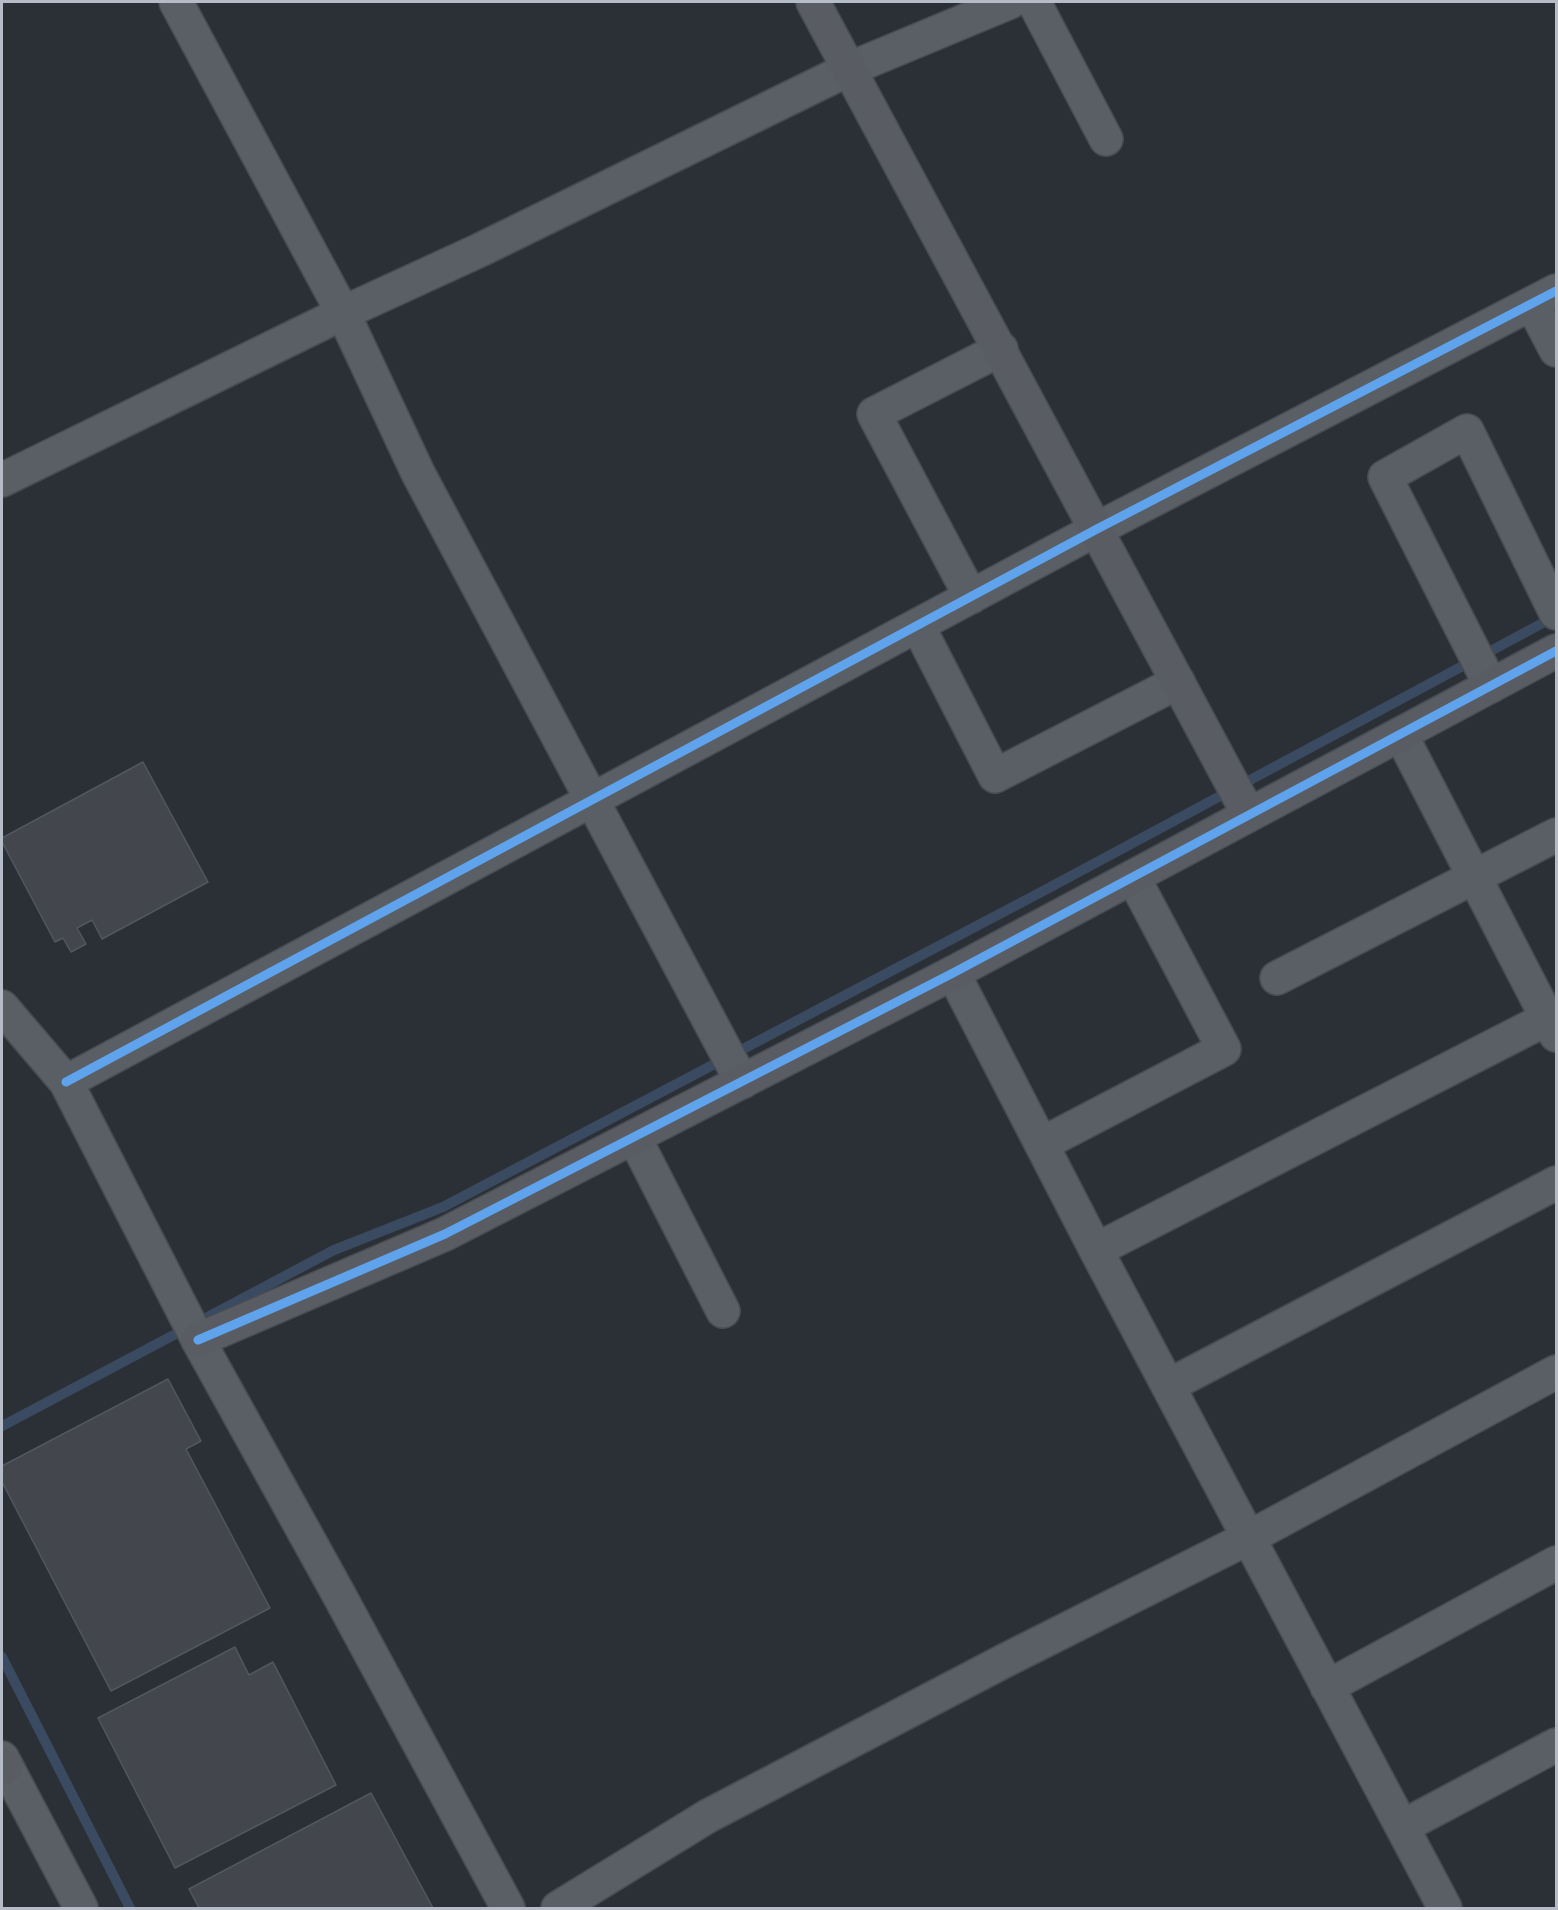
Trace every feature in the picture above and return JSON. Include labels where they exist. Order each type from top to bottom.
[{"type":"street","points":[[176,2],[343,313],[418,473],[742,1082]]},
{"type":"street","points":[[813,2],[1249,814]]},
{"type":"street","points":[[2,480],[849,69],[1010,2]]},
{"type":"street","points":[[1034,2],[1106,139]]},
{"type":"street","points":[[66,1082],[1097,529],[1544,298],[1557,350]]},
{"type":"street","points":[[971,597],[874,414],[1000,349]]},
{"type":"street","points":[[1491,686],[1385,477],[1467,431],[1557,613]]},
{"type":"street","points":[[918,626],[994,776],[1178,682]]},
{"type":"street","points":[[198,1340],[445,1234],[953,973],[1557,651]]},
{"type":"street","points":[[1096,1250],[1554,1022],[1474,877],[1401,735]]},
{"type":"street","points":[[1277,978],[1557,835]]},
{"type":"street","points":[[1041,1144],[1224,1049],[1133,877]]},
{"type":"street","points":[[953,973],[1096,1250],[1445,1908]]},
{"type":"street","points":[[2,1007],[66,1082],[198,1340],[508,1908]]},
{"type":"street","points":[[634,1137],[723,1311]]},
{"type":"street","points":[[1168,1386],[1557,1183]]},
{"type":"street","points":[[558,1908],[708,1816],[1004,1661],[1248,1538],[1557,1372]]},
{"type":"street","points":[[1327,1687],[1557,1563]]},
{"type":"street","points":[[1402,1827],[1557,1745]]},
{"type":"street","points":[[3,1764],[81,1908]]},
{"type":"building","points":[[143,762],[208,882],[102,939],[92,920],[77,928],[86,944],[71,952],[63,938],[55,942],[2,842],[2,838]]},
{"type":"building","points":[[168,1379],[201,1441],[186,1449],[270,1608],[111,1691],[2,1482],[2,1466]]},
{"type":"building","points":[[235,1647],[249,1675],[273,1662],[336,1785],[175,1868],[98,1718]]},
{"type":"building","points":[[371,1793],[433,1908],[199,1908],[189,1889]]},
{"type":"waterway","points":[[2,1426],[334,1250],[443,1207],[1045,890],[1556,616]]},
{"type":"waterway","points":[[2,1657],[130,1908]]},
{"type":"cycle path","points":[[66,1082],[1097,529],[1556,291]]},
{"type":"cycle path","points":[[198,1340],[445,1234],[953,973],[1556,651]]}]
